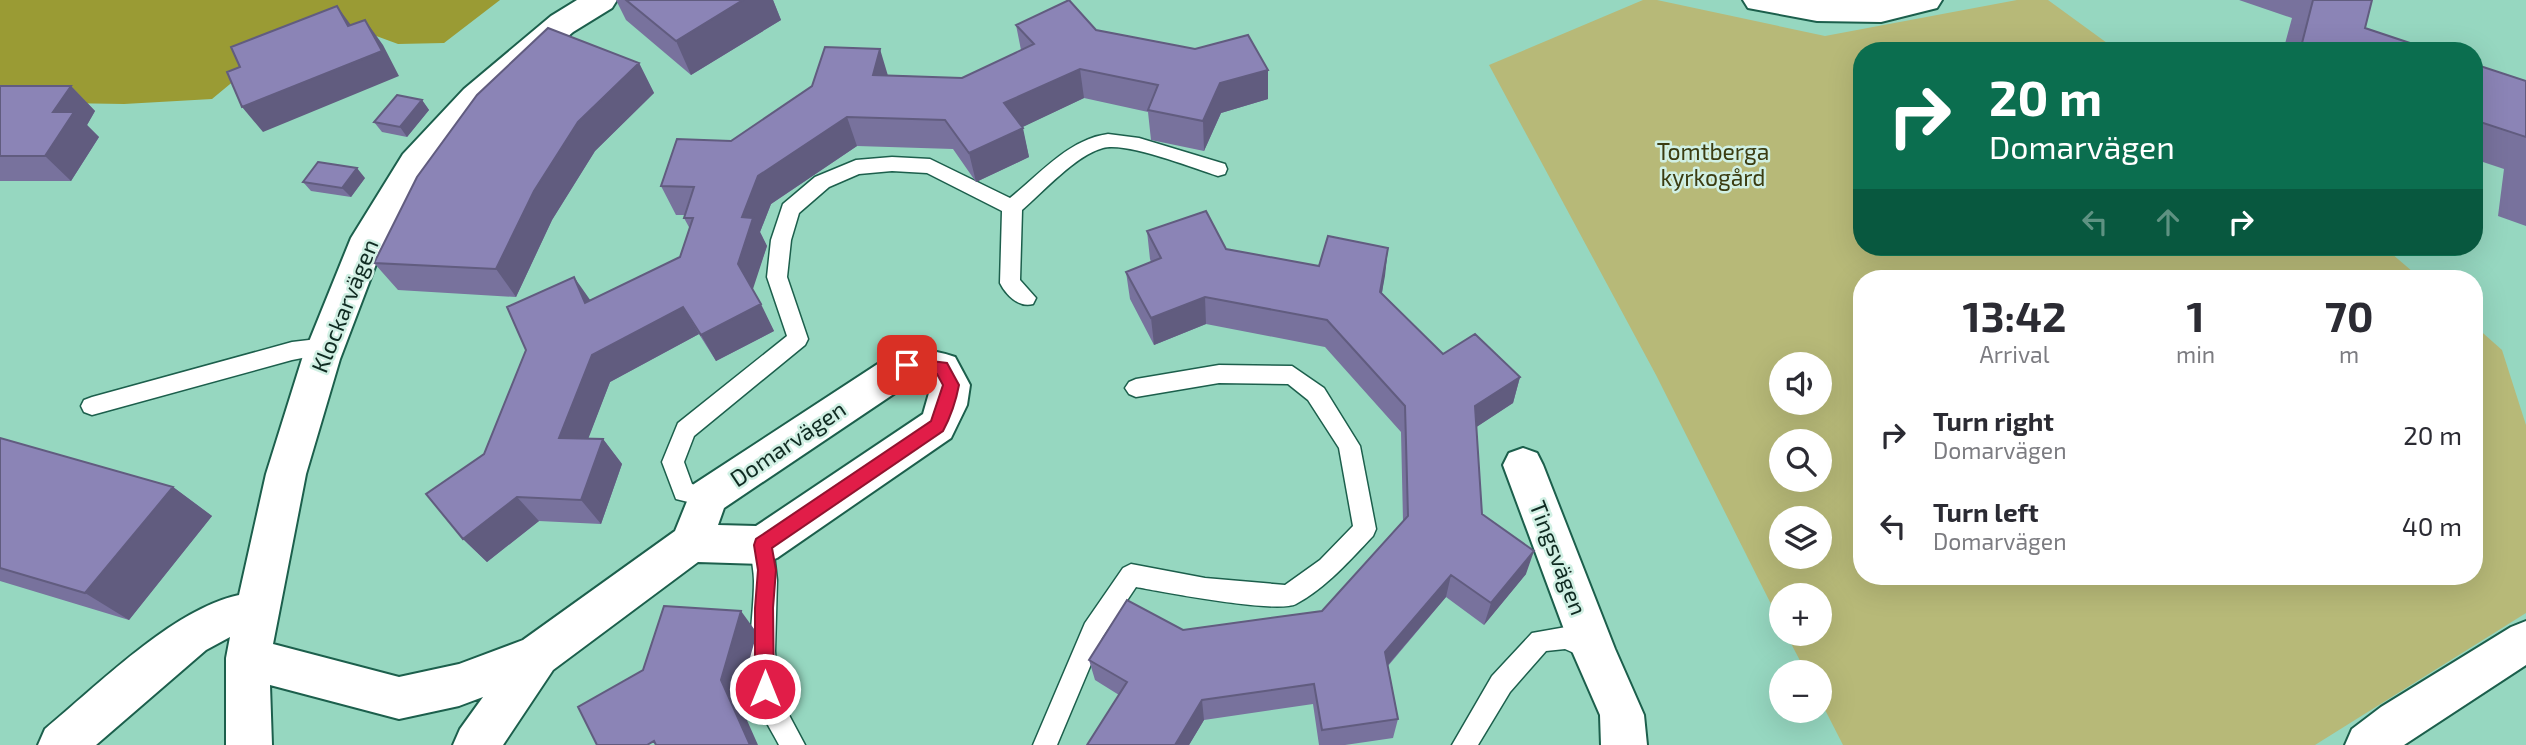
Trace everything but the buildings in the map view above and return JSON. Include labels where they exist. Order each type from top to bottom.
[{"type":"street","name":"Klockarvägen","points":[[242,739],[248,658],[286,474],[326,346],[364,248],[415,163],[476,97],[562,24],[601,0]]},
{"type":"street","points":[[1759,0],[1817,10],[1881,11],[1926,0]]},
{"type":"street","name":"Domarvägen","points":[[691,543],[708,497],[907,365],[942,368],[951,385],[947,405],[937,426],[762,545]]},
{"type":"street","name":"Tingsvägen","points":[[1523,465],[1594,651],[1622,715],[1624,745]]},
{"type":"street","points":[[248,658],[399,698],[459,685],[538,655],[691,543],[762,545]]},
{"type":"street","points":[[61,745],[191,636],[224,618],[257,611]]},
{"type":"street","points":[[2368,745],[2397,722],[2526,641]]},
{"type":"street","points":[[476,745],[538,655]]},
{"type":"lane","points":[[1026,298],[1010,283],[1012,207],[1083,150],[1099,141],[1118,140],[1217,169]]},
{"type":"lane","points":[[708,497],[684,492],[673,462],[686,430],[798,338],[777,277],[781,240],[790,209],[822,182],[856,167],[892,164],[930,166],[1012,207]]},
{"type":"lane","points":[[92,406],[292,351],[326,346]]},
{"type":"lane","points":[[1045,745],[1093,631],[1131,575],[1205,589],[1289,596],[1328,567],[1365,528],[1349,446],[1316,394],[1292,375],[1219,374],[1136,388]]},
{"type":"lane","points":[[762,545],[767,570],[764,608],[765,689],[793,745]]},
{"type":"lane","name":"Tingsvägen","points":[[1464,745],[1500,684],[1540,640],[1566,638],[1594,651]]},
{"type":"green space","name":"Tomtberga kyrkogård","points":[[1643,0],[1657,0],[1825,36],[2017,0],[2048,0],[2106,42],[1853,42],[1853,256],[2394,256],[2411,270],[1853,270],[1853,585],[2483,585],[2483,333],[2502,350],[2526,425],[2526,613],[2315,745],[1843,745],[1832,723],[1832,660],[1800,660],[1792,646],[1832,646],[1832,583],[1769,583],[1769,600],[1656,375],[1489,65]]},
{"type":"shaded area","points":[[0,0],[500,0],[444,43],[398,44],[349,26],[247,70],[212,99],[124,104],[0,102]]},
{"type":"route","points":[[765,689],[764,608],[767,570],[762,545],[937,426],[947,405],[951,385],[942,368],[907,365]]}]
